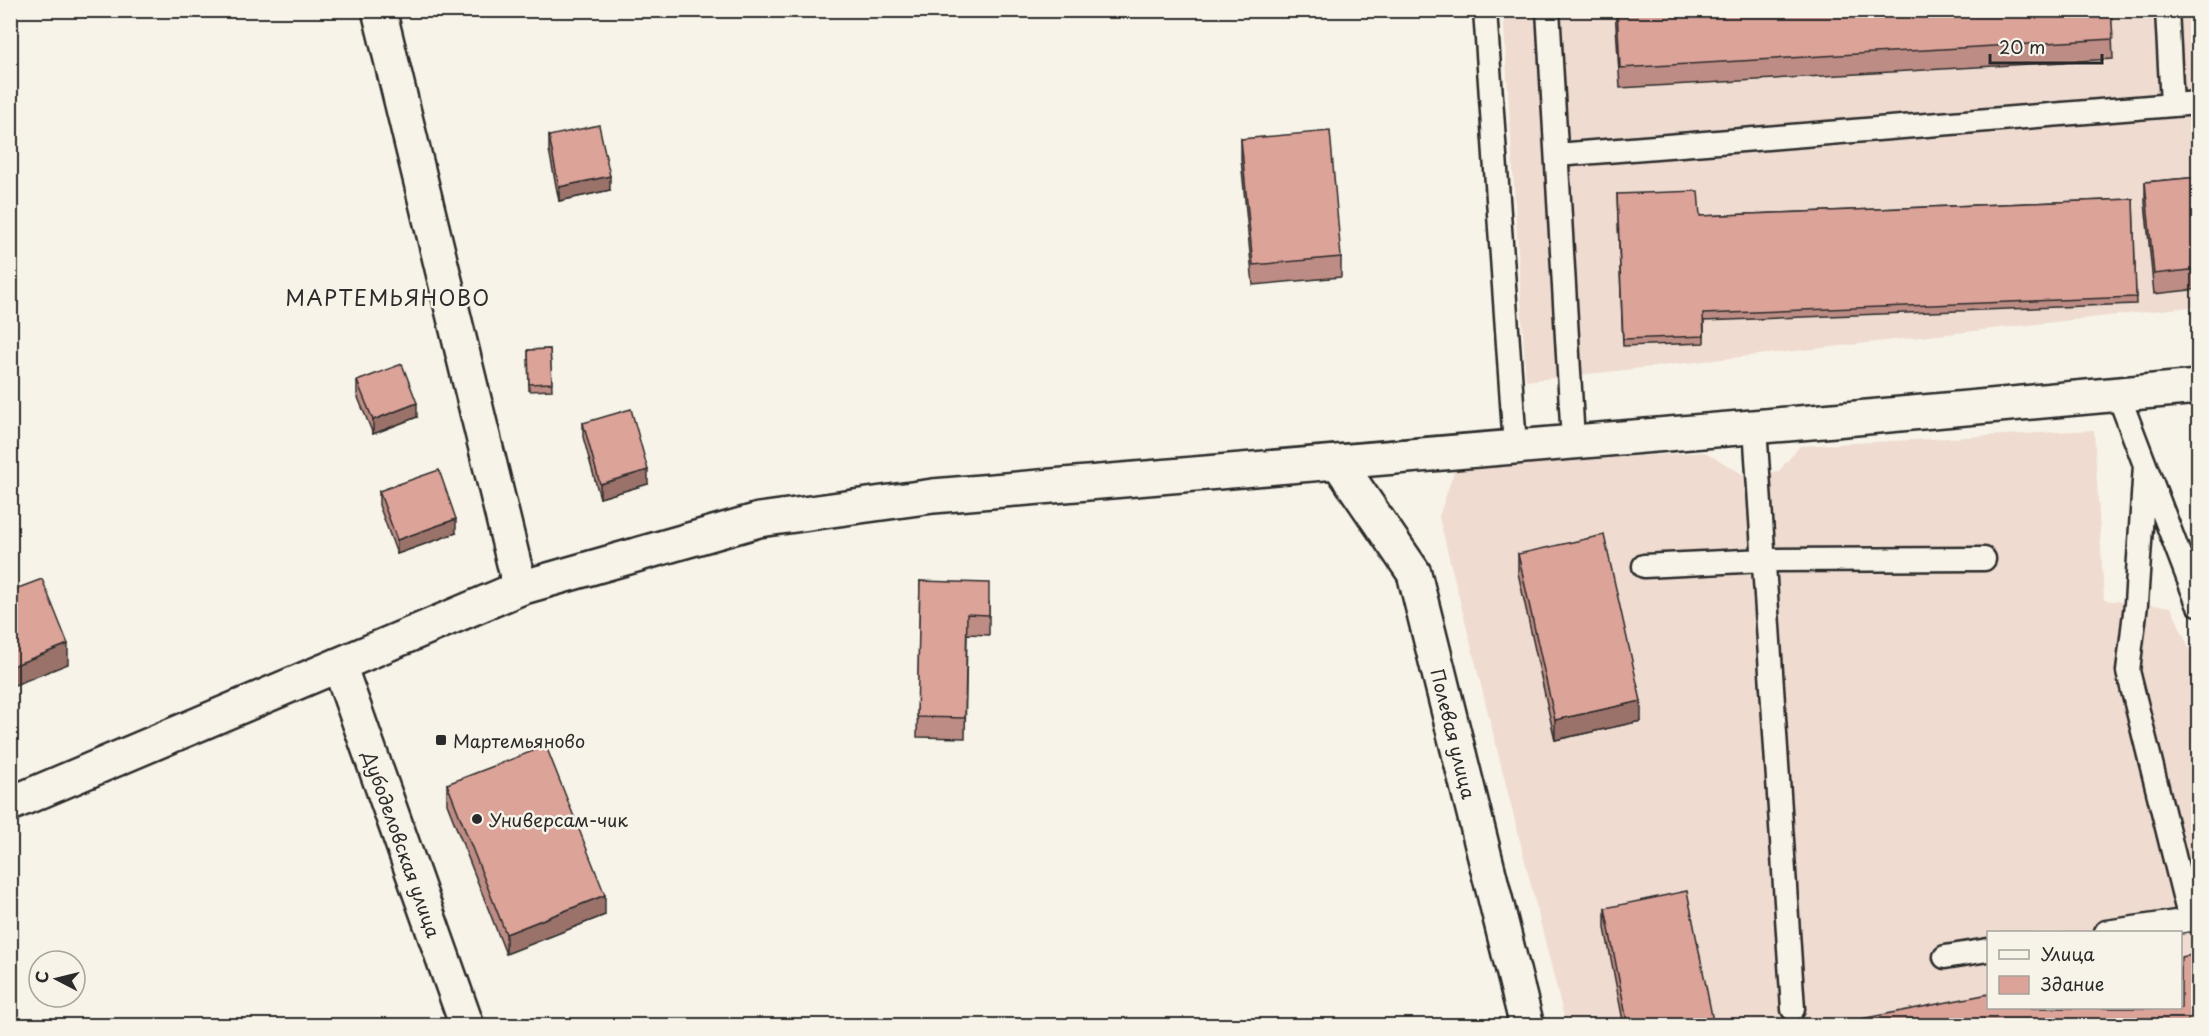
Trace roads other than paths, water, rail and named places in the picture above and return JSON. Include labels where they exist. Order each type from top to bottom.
[{"type":"street","points":[[379,10],[520,588]]},
{"type":"street","points":[[10,804],[520,588],[759,520],[933,496],[2199,387]]},
{"type":"street","name":"Полевая улица","points":[[1338,462],[1414,573],[1527,1026]]},
{"type":"street","name":"Дубоделовская улица","points":[[339,665],[467,1026]]},
{"type":"lane","points":[[1485,10],[1515,446]]},
{"type":"lane","points":[[1548,10],[1573,441]]},
{"type":"lane","points":[[2167,10],[2172,105]]},
{"type":"lane","points":[[1557,155],[2199,103]]},
{"type":"lane","points":[[2118,394],[2199,604]]},
{"type":"lane","points":[[1755,426],[1793,1009]]},
{"type":"lane","points":[[2119,931],[2190,920],[2128,671],[2136,604],[2145,465]]},
{"type":"lane","points":[[1644,566],[1764,560],[1984,559]]},
{"type":"lane","points":[[1945,957],[1987,950]]},
{"type":"place","name":"Мартемьяново","points":[[441,740]]},
{"type":"place","name":"Универсам-чик","points":[[477,819]]},
{"type":"district","name":"МАРТЕМЬЯНОВО","points":[[388,297]]}]
